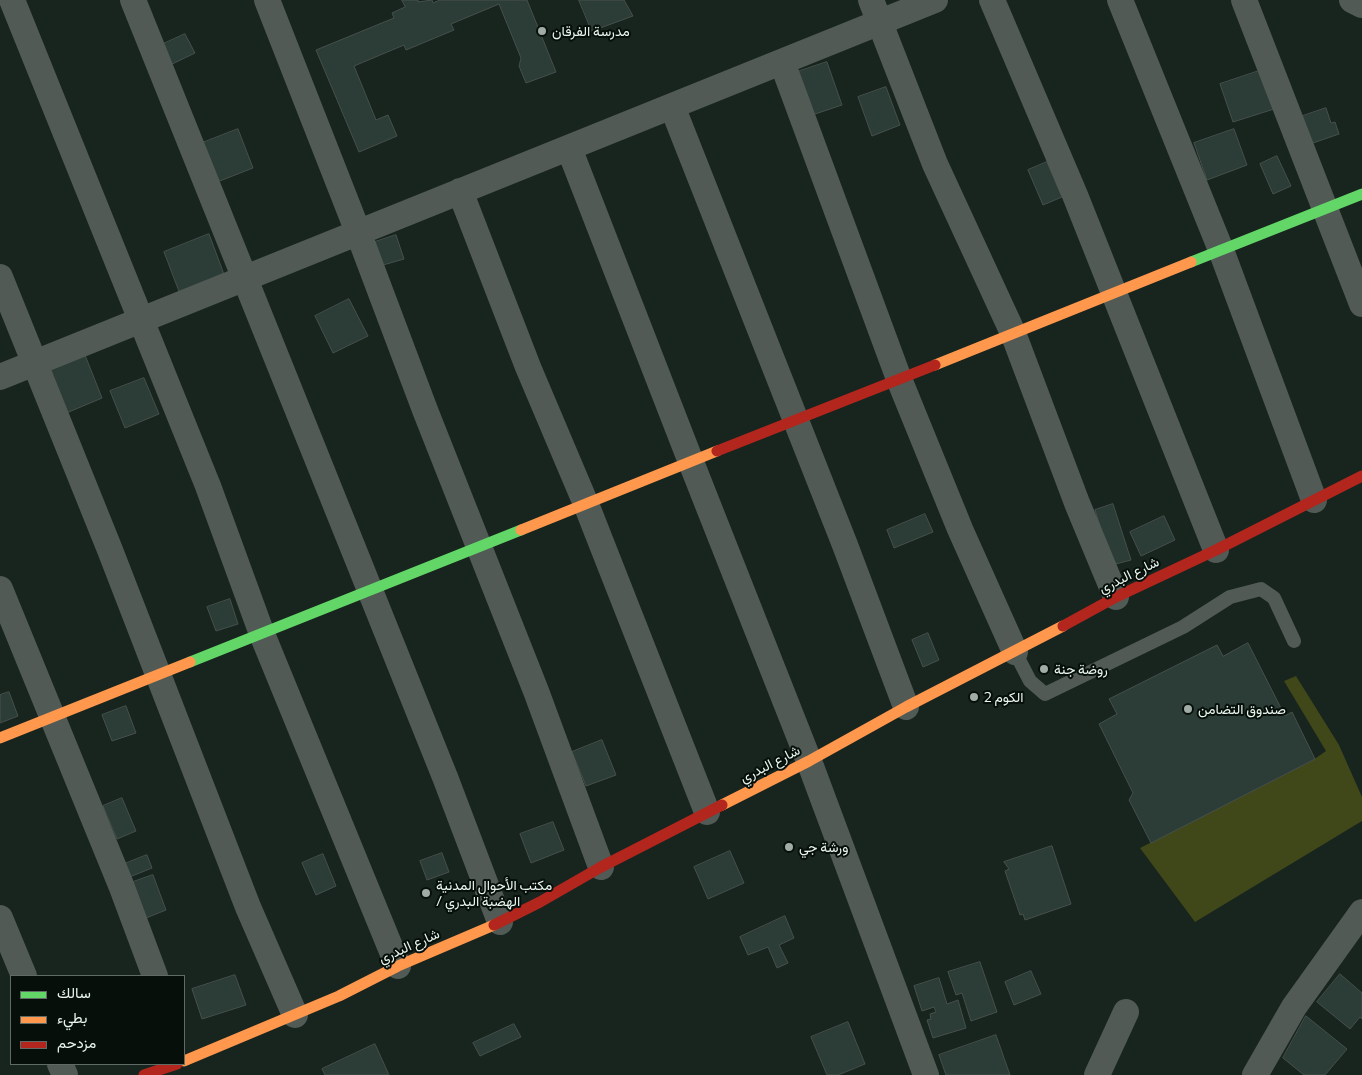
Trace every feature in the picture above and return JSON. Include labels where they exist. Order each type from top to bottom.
[{"type":"street","points":[[12,0],[208,486],[262,634],[398,966]]},
{"type":"street","points":[[133,0],[246,278],[311,446],[371,590],[500,922]]},
{"type":"street","points":[[267,0],[425,410],[536,690],[601,868]]},
{"type":"street","points":[[0,377],[782,62],[876,11],[936,0]]},
{"type":"street","points":[[992,0],[1074,195],[1216,550]]},
{"type":"street","points":[[1120,0],[1221,250],[1314,500]]},
{"type":"street","points":[[1244,0],[1362,304]]},
{"type":"street","points":[[1352,0],[1362,5]]},
{"type":"street","points":[[876,11],[936,164],[1013,333],[1077,503],[1116,597]]},
{"type":"street","points":[[782,62],[899,379],[960,529],[1015,652]]},
{"type":"street","points":[[672,106],[796,420],[906,707]]},
{"type":"street","points":[[569,148],[809,761],[926,1075]]},
{"type":"street","points":[[460,191],[528,367],[586,504],[707,812]]},
{"type":"street","points":[[0,738],[1362,194]]},
{"type":"street","points":[[0,277],[248,907],[295,1015]]},
{"type":"street","name":"شارع البدري","points":[[185,1058],[339,996],[398,966],[500,922],[707,812],[809,761],[906,707],[1015,652],[1116,597],[1216,550],[1362,476]]},
{"type":"street","points":[[0,589],[121,885],[155,975]]},
{"type":"street","points":[[1255,1075],[1294,1007],[1362,912]]},
{"type":"street","points":[[0,918],[24,975]]},
{"type":"street","points":[[1097,1075],[1126,1012]]},
{"type":"street","name":"شارع البدري","points":[[144,1075],[168,1065]]},
{"type":"lane","points":[[1015,652],[1030,681],[1045,694],[1183,627],[1230,597],[1261,589],[1274,598],[1294,641]]},
{"type":"green space","points":[[1296,676],[1339,745],[1362,797],[1362,821],[1195,922],[1140,848],[1313,760],[1326,751],[1284,681]]},
{"type":"building","points":[[402,0],[418,0],[418,2],[432,0],[433,3],[440,0],[527,0],[556,72],[526,83],[519,66],[521,58],[499,4],[451,24],[454,30],[406,50],[404,45],[354,66],[376,120],[388,115],[397,136],[359,152],[316,50],[394,18],[392,13],[405,7]]},
{"type":"building","points":[[579,0],[624,0],[633,16],[592,31]]},
{"type":"building","points":[[185,34],[195,53],[168,66],[159,46]]},
{"type":"building","points":[[827,62],[842,105],[812,115],[797,72]]},
{"type":"building","points":[[1262,70],[1274,109],[1233,122],[1220,84]]},
{"type":"building","points":[[886,87],[900,125],[872,136],[858,97]]},
{"type":"building","points":[[1326,108],[1331,123],[1335,122],[1339,134],[1310,144],[1300,117]]},
{"type":"building","points":[[238,129],[253,168],[212,184],[197,145]]},
{"type":"building","points":[[1234,129],[1247,165],[1207,180],[1194,143]]},
{"type":"building","points":[[1277,156],[1291,186],[1273,194],[1260,164]]},
{"type":"building","points":[[1047,162],[1062,197],[1043,205],[1028,170]]},
{"type":"building","points":[[209,234],[225,277],[180,294],[164,252]]},
{"type":"building","points":[[396,235],[404,259],[383,265],[375,242]]},
{"type":"building","points":[[349,299],[368,336],[333,353],[315,316]]},
{"type":"building","points":[[85,355],[102,398],[64,414],[46,370]]},
{"type":"building","points":[[144,378],[159,414],[125,428],[110,391]]},
{"type":"building","points":[[1113,504],[1131,560],[1112,565],[1095,510]]},
{"type":"building","points":[[925,514],[933,532],[894,548],[887,530]]},
{"type":"building","points":[[1164,516],[1175,540],[1141,556],[1130,532]]},
{"type":"building","points":[[230,599],[238,624],[216,631],[207,607]]},
{"type":"building","points":[[928,633],[939,660],[923,667],[912,640]]},
{"type":"building","points":[[1248,643],[1285,716],[1292,712],[1315,759],[1151,843],[1129,800],[1133,793],[1099,724],[1117,714],[1109,699],[1217,645],[1223,656]]},
{"type":"building","points":[[9,692],[18,716],[0,723],[0,695]]},
{"type":"building","points":[[126,706],[136,733],[112,741],[102,715]]},
{"type":"building","points":[[602,740],[616,775],[586,786],[572,752]]},
{"type":"building","points":[[122,798],[136,831],[117,839],[103,806]]},
{"type":"building","points":[[553,822],[564,850],[531,863],[520,834]]},
{"type":"building","points":[[1052,846],[1071,904],[1025,920],[1023,914],[1020,915],[1005,871],[1009,869],[1004,862]]},
{"type":"building","points":[[730,851],[744,883],[708,899],[694,867]]},
{"type":"building","points":[[442,853],[449,872],[427,880],[420,861]]},
{"type":"building","points":[[323,854],[336,886],[316,895],[302,863]]},
{"type":"building","points":[[147,855],[152,868],[127,878],[122,865]]},
{"type":"building","points":[[153,875],[166,910],[146,918],[133,882]]},
{"type":"building","points":[[785,916],[794,938],[779,945],[788,963],[777,968],[768,947],[748,955],[740,937]]},
{"type":"building","points":[[980,962],[997,1012],[971,1021],[962,993],[956,995],[948,972]]},
{"type":"building","points":[[1031,971],[1041,994],[1014,1005],[1005,982]]},
{"type":"building","points":[[1340,974],[1362,993],[1362,1019],[1360,1017],[1350,1029],[1317,1002]]},
{"type":"building","points":[[235,975],[246,1005],[202,1019],[192,989]]},
{"type":"building","points":[[939,978],[947,1004],[958,1000],[966,1028],[933,1038],[927,1020],[931,1019],[930,1014],[936,1012],[934,1007],[922,1011],[914,986]]},
{"type":"building","points":[[1306,1016],[1347,1049],[1325,1075],[1304,1075],[1283,1058]]},
{"type":"building","points":[[848,1022],[865,1064],[838,1075],[827,1075],[811,1037]]},
{"type":"building","points":[[514,1024],[521,1037],[480,1056],[473,1043]]},
{"type":"building","points":[[996,1035],[1010,1075],[946,1075],[939,1055]]},
{"type":"building","points":[[375,1044],[389,1075],[325,1075],[322,1069]]},
{"type":"traffic: fast","points":[[1191,262],[1362,194]]},
{"type":"traffic: fast","points":[[190,662],[521,530]]},
{"type":"traffic: slow","points":[[935,365],[1191,262]]},
{"type":"traffic: slow","points":[[521,530],[717,451]]},
{"type":"traffic: slow","points":[[722,805],[1063,626]]},
{"type":"traffic: slow","points":[[0,738],[190,662]]},
{"type":"traffic: slow","points":[[185,1061],[339,996],[398,966],[494,925]]},
{"type":"traffic: jam","points":[[717,451],[935,365]]},
{"type":"traffic: jam","points":[[1063,626],[1116,597],[1216,550],[1362,476]]},
{"type":"traffic: jam","points":[[494,925],[722,805]]},
{"type":"traffic: jam","points":[[144,1075],[174,1065]]},
{"type":"place","name":"مدرسة الفرقان","points":[[542,31]]},
{"type":"place","name":"روضة جنة","points":[[1044,669]]},
{"type":"place","name":"الكوم 2","points":[[974,697]]},
{"type":"place","name":"صندوق التضامن","points":[[1188,709]]},
{"type":"place","name":"ورشة جي","points":[[789,847]]},
{"type":"place","name":"مكتب الأحوال المدنية / الهضبة البدري","points":[[426,893]]}]
